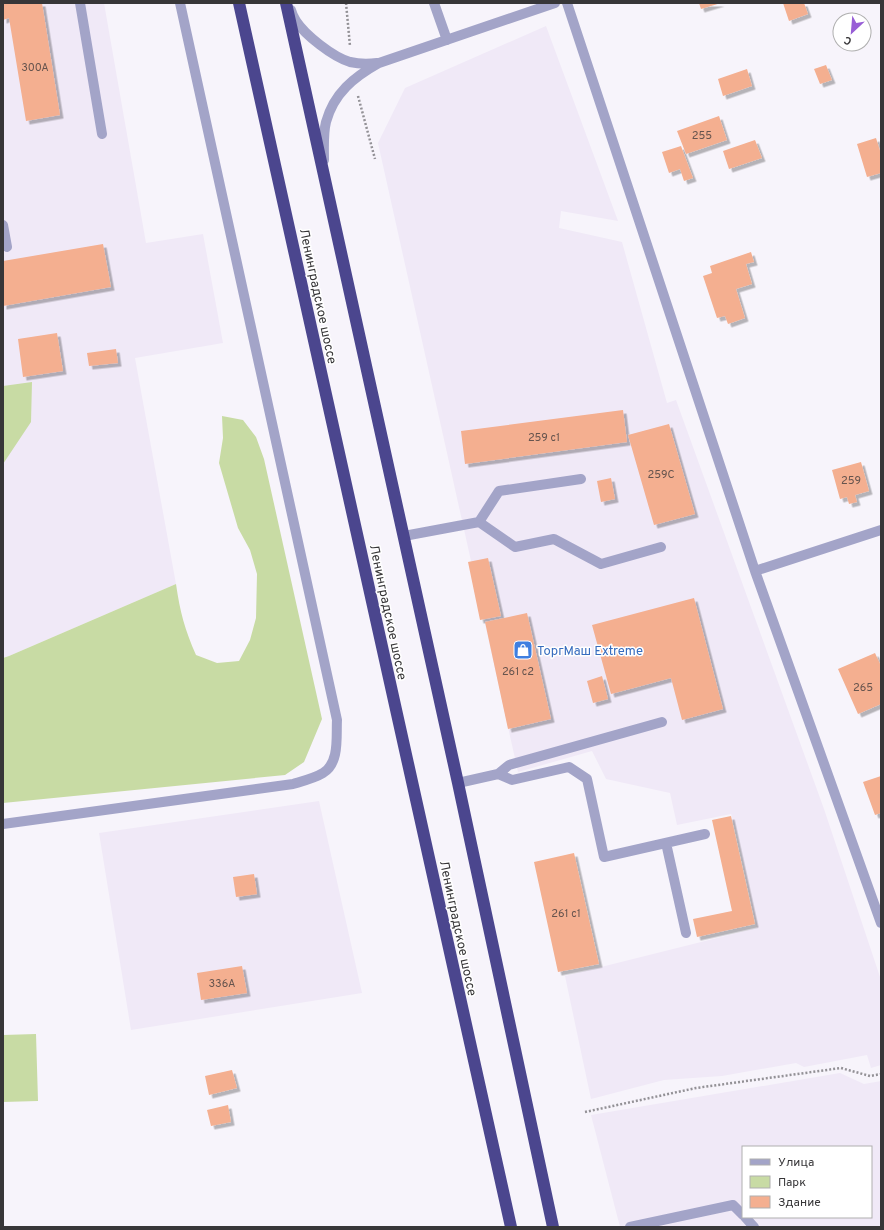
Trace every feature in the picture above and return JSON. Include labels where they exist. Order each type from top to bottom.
[{"type":"highway","name":"Ленинградское шоссе","points":[[240,3],[511,1227]]},
{"type":"highway","points":[[287,3],[458,783],[553,1227]]},
{"type":"street","points":[[80,3],[102,134]]},
{"type":"street","points":[[3,824],[294,784],[324,773],[332,765],[335,754],[337,720],[180,3]]},
{"type":"street","points":[[287,3],[296,21],[311,38],[329,51],[349,62],[366,64],[379,63]]},
{"type":"street","points":[[434,3],[447,40]]},
{"type":"street","points":[[324,175],[324,139],[326,122],[340,94],[354,79],[379,63],[555,3]]},
{"type":"street","points":[[567,3],[754,571],[881,923]]},
{"type":"street","points":[[3,225],[7,247]]},
{"type":"street","points":[[479,522],[499,491],[581,479]]},
{"type":"street","points":[[404,536],[479,522],[515,547],[554,539],[601,564],[661,547]]},
{"type":"street","points":[[754,571],[881,530]]},
{"type":"street","points":[[458,783],[498,774],[509,765],[662,722]]},
{"type":"street","points":[[498,774],[512,780],[569,767],[587,779],[604,857],[705,834]]},
{"type":"street","points":[[666,843],[686,933]]},
{"type":"street","points":[[630,1227],[733,1205],[742,1214]]},
{"type":"street","points":[[746,1218],[754,1227]]},
{"type":"path","points":[[346,3],[350,50],[349,62]]},
{"type":"path","points":[[354,79],[375,159]]},
{"type":"path","points":[[586,1112],[696,1088],[841,1068],[870,1076],[881,1074]]},
{"type":"shaded area","points":[[3,3],[104,3],[146,243],[203,234],[223,343],[135,358],[176,584],[3,658]]},
{"type":"shaded area","points":[[546,26],[618,221],[561,211],[559,228],[622,242],[667,403],[676,400],[824,809],[881,980],[881,1065],[871,1068],[867,1055],[804,1067],[796,1063],[722,1076],[664,1080],[591,1099],[565,976],[757,928],[737,834],[731,814],[677,825],[670,793],[606,779],[592,751],[518,772],[378,143],[405,88]]},
{"type":"shaded area","points":[[319,801],[362,993],[131,1030],[99,833]]},
{"type":"shaded area","points":[[840,1073],[864,1084],[881,1081],[881,1227],[620,1227],[591,1115]]},
{"type":"green space","points":[[32,382],[31,422],[3,464],[3,386]]},
{"type":"green space","points":[[222,416],[243,420],[256,437],[264,459],[322,719],[304,762],[285,775],[3,803],[3,658],[176,584],[183,621],[196,655],[217,663],[239,661],[250,640],[256,618],[257,574],[250,550],[238,528],[219,463],[223,438]]},
{"type":"green space","points":[[36,1034],[38,1101],[3,1102],[3,1035]]},
{"type":"building","points":[[3,3],[42,3],[60,115],[26,121],[9,18],[3,20]]},
{"type":"building","points":[[699,3],[721,3],[701,9]]},
{"type":"building","points":[[783,3],[804,3],[808,14],[789,21]]},
{"type":"building","points":[[826,65],[832,80],[820,84],[814,69]]},
{"type":"building","points":[[747,69],[752,86],[723,96],[718,79]]},
{"type":"building","points":[[719,116],[727,140],[686,154],[677,131]]},
{"type":"building","points":[[876,138],[881,154],[881,173],[867,177],[857,144]]},
{"type":"building","points":[[755,140],[762,158],[729,169],[723,151]]},
{"type":"building","points":[[681,146],[693,178],[684,181],[680,169],[669,173],[662,152]]},
{"type":"building","points":[[103,244],[111,287],[3,306],[3,261]]},
{"type":"building","points":[[751,252],[754,262],[746,264],[752,284],[736,289],[745,318],[728,324],[725,316],[717,318],[703,276],[712,273],[710,266]]},
{"type":"building","points":[[57,333],[63,371],[23,377],[18,339]]},
{"type":"building","points":[[116,349],[118,363],[89,366],[87,353]]},
{"type":"building","points":[[623,410],[627,442],[465,464],[461,431]]},
{"type":"building","points":[[669,424],[695,514],[654,525],[628,435]]},
{"type":"building","points":[[861,462],[869,491],[855,495],[857,502],[849,504],[847,497],[840,499],[832,470]]},
{"type":"building","points":[[611,478],[615,499],[601,502],[597,481]]},
{"type":"building","points":[[488,558],[501,616],[480,620],[468,562]]},
{"type":"building","points":[[694,598],[723,709],[682,720],[671,678],[611,694],[592,625]]},
{"type":"building","points":[[527,613],[551,719],[508,729],[485,622]]},
{"type":"building","points":[[875,653],[881,666],[881,704],[858,714],[838,669]]},
{"type":"building","points":[[602,676],[608,699],[593,703],[587,681]]},
{"type":"building","points":[[881,776],[881,813],[875,815],[863,782]]},
{"type":"building","points":[[731,816],[755,924],[697,937],[693,919],[732,911],[712,820]]},
{"type":"building","points":[[574,853],[599,964],[558,972],[534,862]]},
{"type":"building","points":[[254,874],[257,894],[236,897],[233,877]]},
{"type":"building","points":[[242,966],[247,993],[201,1000],[197,973]]},
{"type":"building","points":[[232,1070],[237,1088],[209,1095],[205,1076]]},
{"type":"building","points":[[228,1105],[231,1122],[211,1126],[207,1110]]},
{"type":"place","name":"ТоргМаш Extreme","points":[[523,650]]}]
